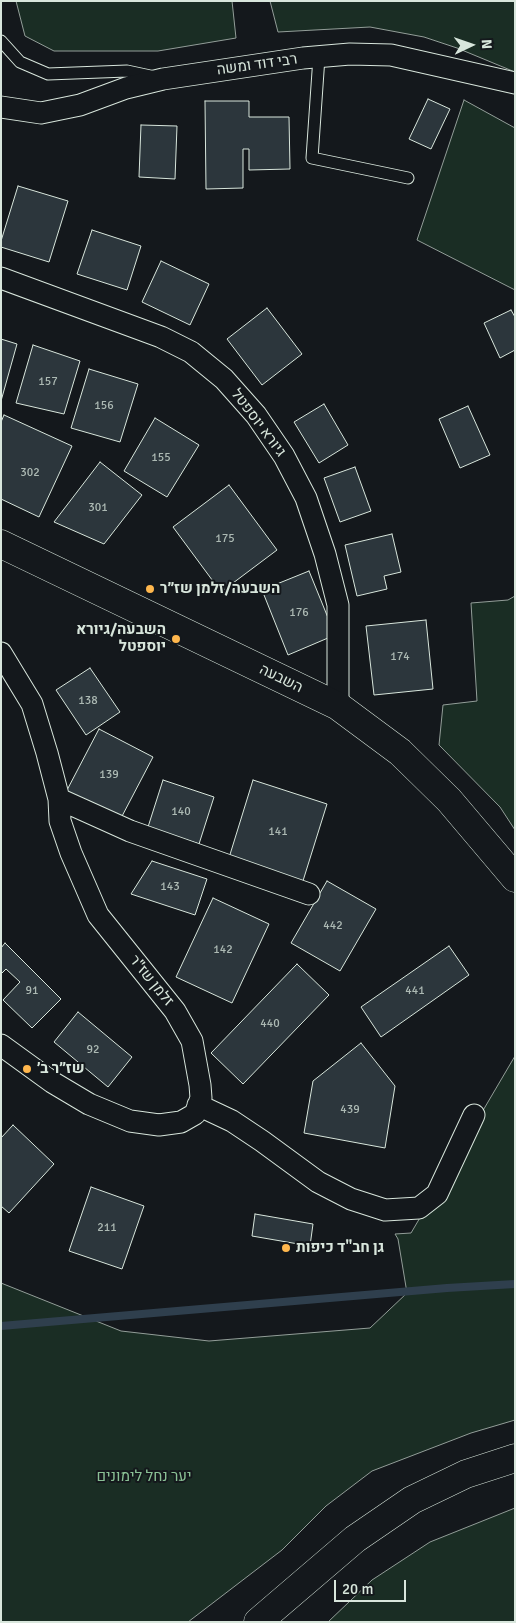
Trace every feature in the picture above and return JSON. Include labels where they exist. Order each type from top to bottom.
[{"type":"street","name":"רבי דוד ומשה","points":[[1,107],[41,113],[80,105],[126,88],[164,79],[350,54],[391,55],[515,83]]},
{"type":"street","name":"גיורא יוספטל","points":[[1,278],[161,336],[191,352],[224,379],[256,416],[284,456],[306,498],[325,554],[338,605],[338,706]]},
{"type":"street","name":"השבעה","points":[[1,544],[338,706],[400,752],[449,800],[515,878]]},
{"type":"street","name":"זלמן שז\"ר","points":[[1,652],[32,704],[47,753],[58,799],[60,821],[98,915],[175,1011],[192,1041],[200,1085],[201,1098],[198,1104]]},
{"type":"street","points":[[58,799],[130,832],[308,894]]},
{"type":"street","points":[[1,1045],[52,1082],[89,1104],[130,1121],[159,1126],[181,1122],[194,1114],[198,1104],[239,1126],[318,1182],[351,1199],[385,1210],[419,1208],[437,1194],[474,1115]]},
{"type":"street","points":[[258,1622],[355,1539],[412,1500],[466,1474],[515,1458]]},
{"type":"lane","points":[[1,41],[20,62],[48,74],[127,71],[164,79]]},
{"type":"lane","points":[[319,57],[312,158],[408,178]]},
{"type":"green space","points":[[16,1],[232,1],[236,38],[158,51],[54,51],[25,36]]},
{"type":"green space","points":[[270,1],[515,1],[515,72],[457,48],[424,37],[370,27],[278,32]]},
{"type":"green space","points":[[464,100],[515,128],[515,290],[417,240]]},
{"type":"green space","points":[[515,596],[515,830],[500,807],[439,745],[443,705],[477,701],[471,603],[508,600]]},
{"type":"green space","name":"יער נחל לימונים","points":[[515,1056],[515,1420],[471,1433],[372,1471],[326,1506],[282,1550],[188,1622],[1,1622],[1,1283],[121,1331],[209,1341],[370,1328],[407,1293],[398,1239],[395,1234],[411,1233]]},
{"type":"green space","points":[[515,1508],[515,1622],[328,1622],[372,1580],[430,1542]]},
{"type":"building","points":[[428,99],[450,109],[431,149],[409,139]]},
{"type":"building","points":[[205,101],[249,101],[249,117],[289,117],[290,169],[249,170],[249,149],[243,149],[243,188],[206,189]]},
{"type":"building","points":[[141,125],[177,126],[175,179],[139,177]]},
{"type":"building","points":[[18,186],[68,201],[49,262],[1,247],[1,241]]},
{"type":"building","points":[[92,230],[141,246],[127,290],[77,274]]},
{"type":"building","points":[[161,261],[209,284],[190,325],[142,302]]},
{"type":"building","points":[[267,308],[302,354],[262,385],[227,339]]},
{"type":"building","points":[[511,310],[515,317],[515,350],[500,358],[484,323]]},
{"type":"building","points":[[1,339],[17,344],[1,401]]},
{"type":"building","points":[[33,345],[80,361],[64,414],[16,403]]},
{"type":"building","points":[[89,369],[138,384],[120,442],[71,428]]},
{"type":"building","points":[[324,404],[348,445],[319,463],[294,422]]},
{"type":"building","points":[[468,406],[490,455],[460,468],[439,419]]},
{"type":"building","points":[[4,415],[72,446],[39,517],[1,499],[1,422]]},
{"type":"building","points":[[155,418],[199,445],[167,497],[124,471]]},
{"type":"building","points":[[100,462],[142,495],[104,544],[54,522]]},
{"type":"building","points":[[355,467],[371,511],[340,522],[324,478]]},
{"type":"building","points":[[229,485],[277,550],[221,592],[173,527]]},
{"type":"building","points":[[392,534],[401,572],[384,576],[387,589],[357,596],[345,545]]},
{"type":"building","points":[[309,571],[335,635],[288,655],[262,590]]},
{"type":"building","points":[[426,620],[433,689],[374,695],[366,626]]},
{"type":"building","points":[[90,668],[120,712],[86,735],[56,690]]},
{"type":"building","points":[[99,729],[153,757],[120,820],[66,792]]},
{"type":"building","points":[[163,780],[214,797],[199,844],[148,827]]},
{"type":"building","points":[[253,780],[327,804],[302,884],[228,861]]},
{"type":"building","points":[[152,861],[207,879],[195,915],[131,894]]},
{"type":"building","points":[[327,881],[376,909],[340,971],[291,943]]},
{"type":"building","points":[[213,898],[269,924],[232,1003],[176,977]]},
{"type":"building","points":[[5,943],[61,999],[32,1028],[3,1000],[20,982],[6,969],[1,974],[1,948]]},
{"type":"building","points":[[449,946],[469,975],[381,1037],[361,1007]]},
{"type":"building","points":[[297,964],[329,995],[243,1084],[211,1053]]},
{"type":"building","points":[[78,1012],[132,1057],[108,1087],[54,1042]]},
{"type":"building","points":[[361,1043],[395,1086],[385,1148],[304,1133],[313,1081]]},
{"type":"building","points":[[13,1125],[54,1164],[9,1213],[1,1206],[1,1138]]},
{"type":"building","points":[[91,1187],[144,1206],[122,1269],[69,1251]]},
{"type":"building","points":[[255,1214],[313,1224],[310,1246],[252,1236]]},
{"type":"waterway","points":[[1,1326],[447,1288],[515,1284]]},
{"type":"place","name":"השבעה/זלמן שז״ר","points":[[150,589]]},
{"type":"place","name":"השבעה/גיורא יוספטל","points":[[176,639]]},
{"type":"place","name":"שז״ר ב׳","points":[[27,1069]]},
{"type":"place","name":"גן חב\"ד כיפות","points":[[286,1248]]}]
